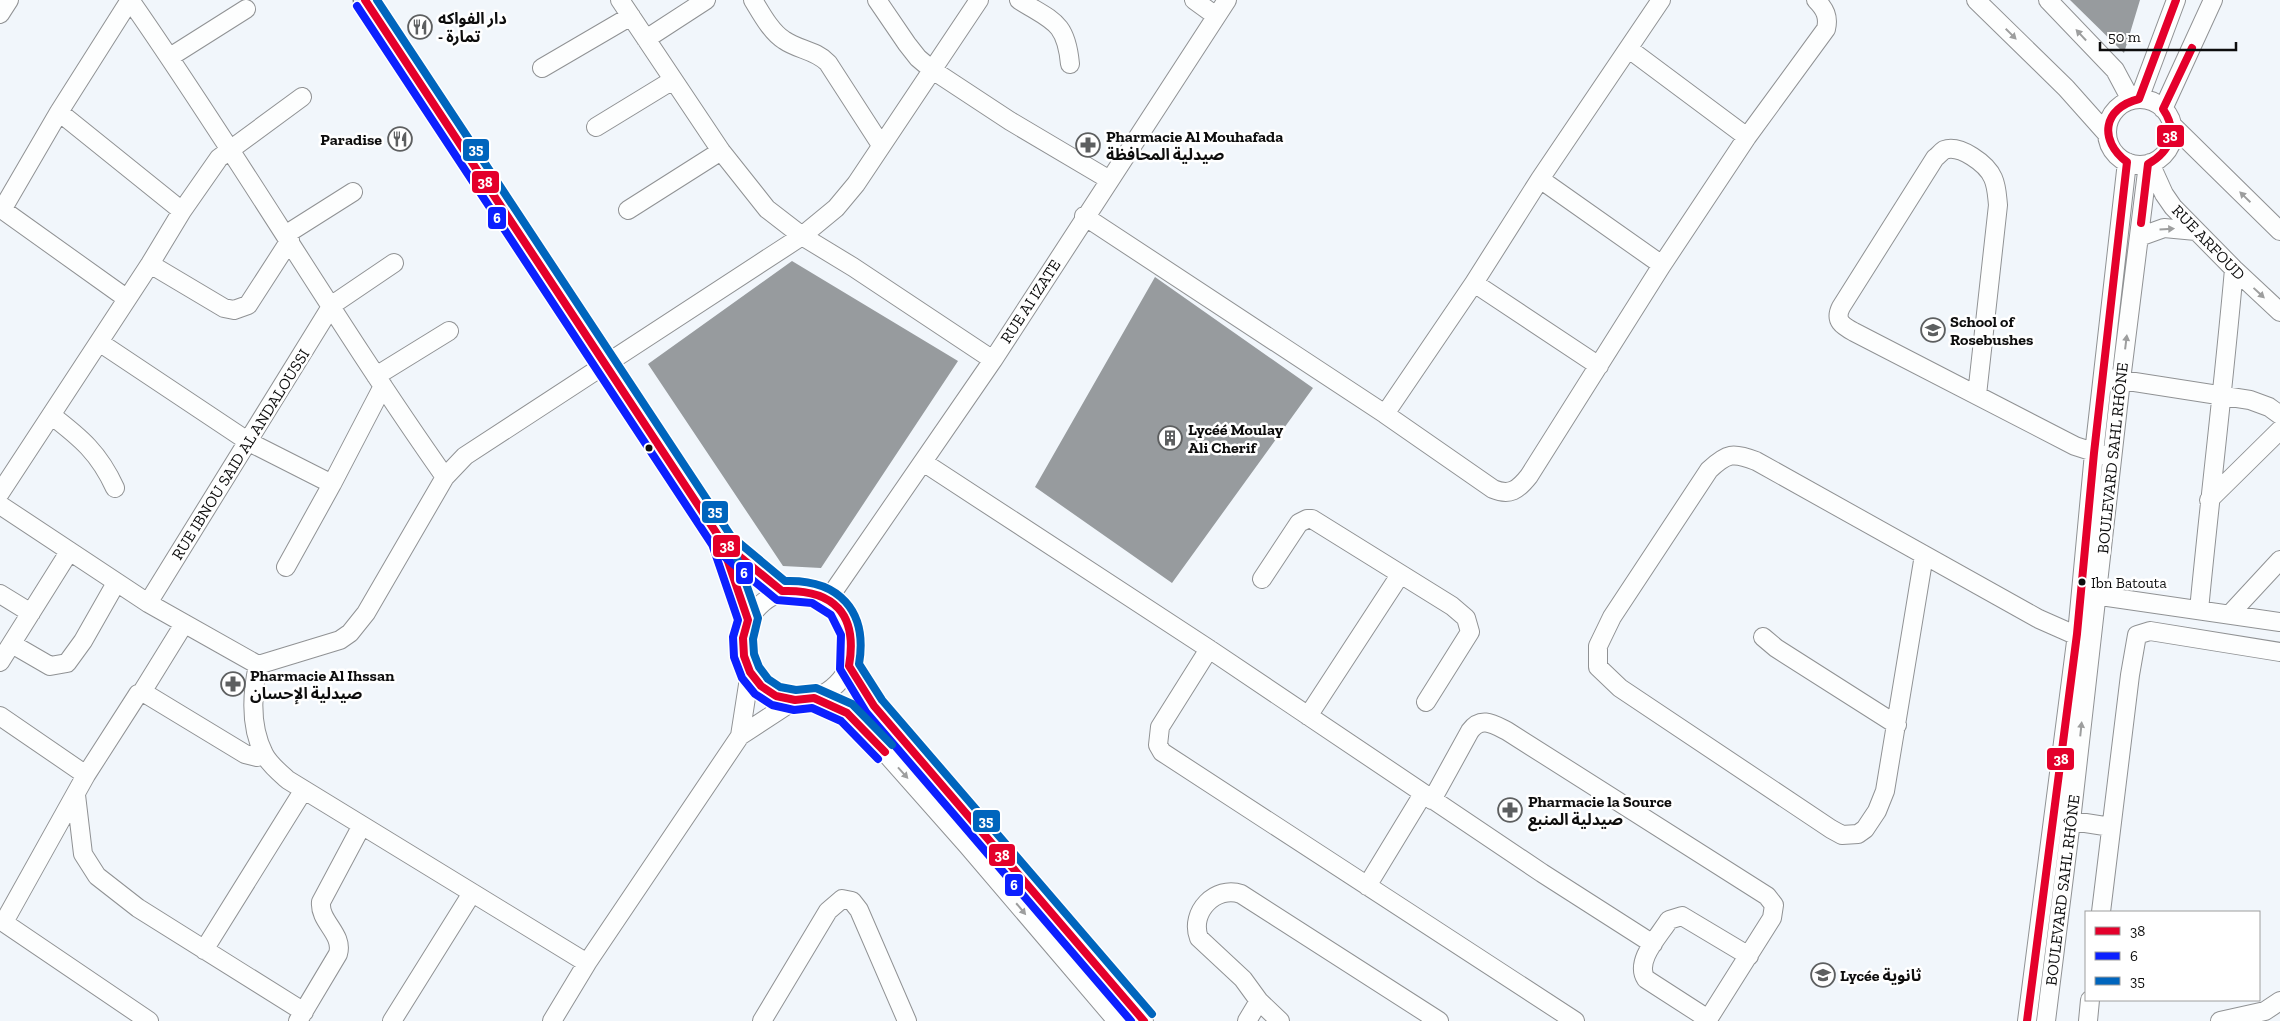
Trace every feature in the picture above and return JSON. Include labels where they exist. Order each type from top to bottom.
[{"type":"main road","points":[[365,0],[723,543],[748,620]]},
{"type":"main road","points":[[723,543],[782,591]]},
{"type":"street","points":[[0,14],[9,0]]},
{"type":"street","points":[[126,298],[1,209],[130,0],[230,147],[380,381],[445,477]]},
{"type":"street","points":[[620,0],[721,151],[767,209],[802,236],[853,267],[993,360]]},
{"type":"street","points":[[646,39],[706,0]]},
{"type":"street","points":[[753,0],[784,41],[817,54],[828,63],[881,145]]},
{"type":"street","points":[[877,0],[906,44],[931,69],[1010,121],[1108,179]]},
{"type":"street","points":[[0,506],[148,603],[258,665],[340,640],[350,633],[366,613],[445,477],[465,456],[802,236],[836,208],[856,184],[931,69],[979,0]]},
{"type":"street","points":[[1019,0],[1060,26],[1068,44],[1070,64]]},
{"type":"street","points":[[1194,0],[1216,16]]},
{"type":"street","name":"RUE AI IZATE","points":[[829,598],[993,360],[1108,179],[1227,0]]},
{"type":"street","points":[[1384,414],[1474,283],[1540,179],[1661,0]]},
{"type":"street","points":[[1084,216],[1384,414],[1493,489],[1509,493],[1516,491],[1529,476],[1662,265],[1747,137],[1826,30],[1828,20],[1826,12],[1816,0]]},
{"type":"street","points":[[1976,0],[2066,88],[2107,134],[2113,151],[2127,162],[2138,165],[2149,164],[2164,155],[2171,141],[2172,125]]},
{"type":"street","points":[[2048,0],[2115,70],[2135,100]]},
{"type":"street","points":[[2135,100],[2176,0]]},
{"type":"street","points":[[2164,110],[2213,0]]},
{"type":"street","points":[[170,57],[246,9]]},
{"type":"street","points":[[542,68],[631,16]]},
{"type":"street","points":[[1628,49],[1747,137]]},
{"type":"street","points":[[596,126],[673,80]]},
{"type":"street","points":[[0,493],[150,264],[182,210],[219,158],[230,147],[302,97]]},
{"type":"street","points":[[2107,134],[2110,119],[2118,107],[2135,100],[2152,102],[2164,110],[2172,125],[2280,231]]},
{"type":"street","points":[[60,112],[182,210]]},
{"type":"street","points":[[1977,396],[1998,205],[1997,188],[1993,177],[1985,167],[1967,154],[1953,149],[1943,150],[1936,158],[1841,307],[1838,317],[1843,326],[1854,332],[1977,396],[2075,446],[2094,453],[2112,456]]},
{"type":"street","points":[[628,210],[721,151]]},
{"type":"street","name":"BOULEVARD SAHL RHÔNE","points":[[2046,1021],[2071,821],[2084,638],[2089,595],[2112,456],[2112,378],[2120,234],[2127,162]]},
{"type":"street","name":"RUE ARFOUD","points":[[2149,164],[2164,194],[2196,231],[2280,312]]},
{"type":"street","name":"BOULEVARD SAHL RHÔNE","points":[[2089,595],[2094,453],[2112,378],[2139,237],[2149,164]]},
{"type":"street","points":[[1540,179],[1662,265]]},
{"type":"street","points":[[150,264],[224,308],[234,310],[248,306],[287,238],[353,192]]},
{"type":"street","points":[[2139,237],[2164,228],[2196,231]]},
{"type":"street","points":[[332,305],[394,263]]},
{"type":"street","points":[[2199,610],[2223,396],[2234,269]]},
{"type":"street","points":[[1474,283],[1599,366]]},
{"type":"street","name":"RUE IBNOU SAID AL ANDALOUSSI","points":[[148,603],[332,305]]},
{"type":"street","points":[[286,567],[332,484],[380,381],[449,331]]},
{"type":"street","points":[[99,342],[249,442],[332,484]]},
{"type":"street","points":[[2112,378],[2260,403],[2280,415]]},
{"type":"street","points":[[51,415],[84,441],[98,457],[115,488]]},
{"type":"street","points":[[2210,500],[2280,430]]},
{"type":"street","points":[[1924,555],[1889,775],[1877,812],[1858,834],[1842,835],[1620,688],[1598,667],[1598,646],[1612,617],[1709,470],[1721,458],[1731,454],[1756,461],[2039,619],[2084,638]]},
{"type":"street","points":[[923,462],[1209,649],[1428,797],[1653,944]]},
{"type":"street","points":[[1262,579],[1299,524],[1307,519],[1321,524],[1452,606],[1466,618],[1469,625],[1467,639],[1426,702]]},
{"type":"street","points":[[0,662],[69,552]]},
{"type":"street","points":[[2230,614],[2280,560]]},
{"type":"street","points":[[1308,716],[1400,575]]},
{"type":"street","points":[[12,644],[50,666],[67,663],[83,641],[116,583]]},
{"type":"street","points":[[798,589],[814,591],[829,598],[844,612],[852,630],[854,650],[850,666],[841,680],[829,691],[814,698],[795,700],[776,696],[762,686],[750,672],[744,656],[743,638],[748,620],[756,608],[768,598],[782,591],[798,589]]},
{"type":"street","points":[[0,594],[31,613]]},
{"type":"street","points":[[2089,595],[2280,622]]},
{"type":"street","points":[[149,1021],[2,921],[86,775],[132,701],[142,692],[184,624]]},
{"type":"street","points":[[2101,911],[2130,675],[2137,635],[2150,631],[2280,652]]},
{"type":"street","points":[[1763,637],[1776,648],[1897,725]]},
{"type":"street","name":"BOULEVARD SAHL RHÔNE","points":[[2027,1021],[2054,818],[2084,638]]},
{"type":"street","points":[[1209,649],[1160,727],[1158,745],[1162,752],[1575,1021]]},
{"type":"street","points":[[258,665],[253,684],[254,711],[264,755],[288,780],[361,827],[587,963]]},
{"type":"street","points":[[850,666],[874,706],[1144,1021]]},
{"type":"street","points":[[740,736],[750,672]]},
{"type":"street","points":[[142,692],[244,754],[257,757],[264,755]]},
{"type":"street","points":[[814,698],[846,713],[866,731],[967,845],[1117,1021]]},
{"type":"street","points":[[552,1021],[587,963],[740,736],[795,700]]},
{"type":"street","points":[[0,716],[86,775]]},
{"type":"street","points":[[1367,886],[1470,732],[1478,724],[1490,722],[1541,752],[1771,900],[1775,911],[1772,918],[1749,956],[1707,1020],[1646,979],[1642,965],[1653,944],[1669,920],[1682,916],[1749,956]]},
{"type":"street","points":[[204,950],[303,791]]},
{"type":"street","points":[[76,795],[80,841],[90,868],[97,876],[138,908],[301,1016],[340,949],[338,940],[322,915],[321,902],[361,827]]},
{"type":"street","points":[[2054,818],[2111,827]]},
{"type":"street","points":[[1280,1021],[1259,1001],[1244,979],[1199,938],[1198,919],[1202,909],[1216,895],[1233,892],[1241,894],[1440,1021]]},
{"type":"street","points":[[392,1021],[472,893]]},
{"type":"street","points":[[762,1021],[828,911],[842,899],[852,901],[859,910],[907,1021]]},
{"type":"street","points":[[1247,1021],[1259,1001]]},
{"type":"street","points":[[2088,1021],[2090,1001]]},
{"type":"street","points":[[2220,1021],[2265,1011],[2280,1001]]},
{"type":"building","points":[[2070,0],[2140,0],[2124,53]]},
{"type":"building","points":[[792,261],[958,361],[821,568],[783,566],[648,364]]},
{"type":"building","name":"Lycéé Moulay Ali Cherif","points":[[1155,277],[1313,388],[1172,583],[1035,487]]},
{"type":"transit line","name":"38","points":[[365,0],[723,543],[782,591],[816,595],[828,600],[838,608],[850,632],[849,666],[874,706],[1144,1021]]},
{"type":"transit line","name":"35","points":[[377,0],[731,536],[785,581],[804,582],[821,586],[835,592],[846,602],[854,614],[859,628],[861,645],[859,664],[882,700],[1152,1014]]},
{"type":"transit line","name":"38","points":[[2027,1021],[2077,634],[2094,453],[2127,162],[2112,144],[2109,126],[2112,117],[2118,110],[2127,103],[2139,99],[2176,0]]},
{"type":"transit line","name":"6","points":[[357,6],[715,549],[777,600],[812,603],[831,615],[841,635],[840,669],[866,712],[1131,1021]]},
{"type":"transit line","name":"38","points":[[2141,223],[2148,164],[2162,153],[2170,140],[2170,125],[2163,109],[2192,48]]},
{"type":"transit line","name":"35","points":[[729,535],[758,618],[753,639],[754,654],[759,667],[768,679],[780,687],[796,690],[816,688],[852,704],[892,745]]},
{"type":"transit line","name":"38","points":[[720,538],[748,620],[743,638],[744,656],[750,672],[761,686],[776,696],[795,700],[814,698],[847,713],[885,752]]},
{"type":"transit line","name":"6","points":[[711,541],[738,620],[733,637],[734,657],[742,678],[755,694],[772,705],[794,710],[812,708],[841,721],[878,759]]},
{"type":"place","name":"دار الفواكه - تمارة","points":[[420,27]]},
{"type":"place","name":"Paradise","points":[[400,139]]},
{"type":"place","name":"Pharmacie Al Mouhafada صيدلية المحافظة","points":[[1088,145]]},
{"type":"place","name":"School of Rosebushes","points":[[1933,330]]},
{"type":"place","name":"Lycéé Moulay Ali Cherif","points":[[1170,438]]},
{"type":"place","name":"Ibn Batouta","points":[[2082,582]]},
{"type":"place","name":"Pharmacie Al Ihssan صيدلية الإحسان","points":[[233,684]]},
{"type":"place","name":"Pharmacie la Source صيدلية المنبع","points":[[1510,810]]},
{"type":"place","name":"Lycée ثانوية","points":[[1823,975]]}]
